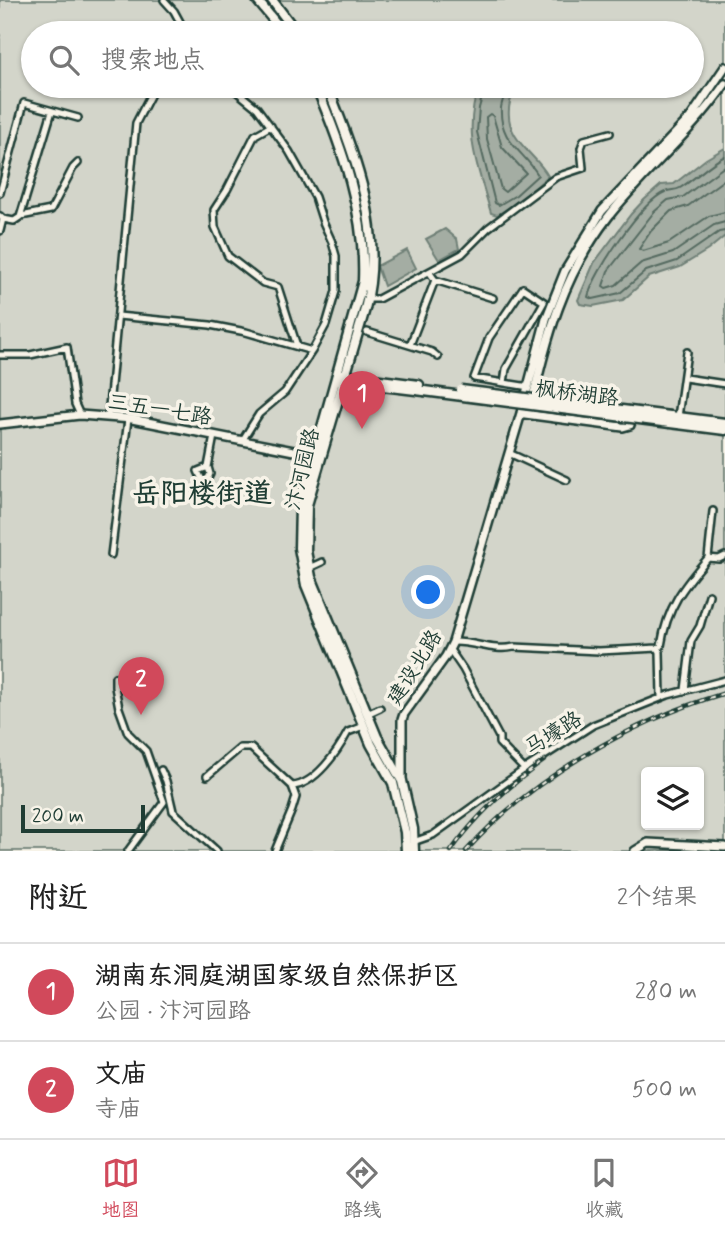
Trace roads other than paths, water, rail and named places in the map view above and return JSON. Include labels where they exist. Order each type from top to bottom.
[{"type":"main road","points":[[257,0],[274,21]]},
{"type":"main road","points":[[272,0],[288,21]]},
{"type":"main road","points":[[704,98],[725,67]]},
{"type":"main road","points":[[532,388],[560,300],[581,257],[609,216],[693,125],[725,84]]},
{"type":"main road","name":"汴河园路","points":[[321,98],[358,208],[363,242],[363,281],[307,505],[306,551],[309,568],[377,737],[402,781],[413,829],[409,849]]},
{"type":"main road","name":"汴河园路","points":[[332,98],[344,131],[371,228],[372,276],[368,299],[340,378]]},
{"type":"main road","points":[[532,388],[549,310],[572,258],[602,211],[691,117],[704,98]]},
{"type":"main road","points":[[340,378],[425,389]]},
{"type":"main road","name":"建设北路","points":[[402,781],[402,720],[451,646],[509,453],[532,388]]},
{"type":"main road","name":"枫桥湖路","points":[[425,389],[725,423]]},
{"type":"main road","name":"枫桥湖路","points":[[425,389],[631,417],[673,418],[725,430]]},
{"type":"main road","points":[[525,414],[623,427],[630,425],[631,417]]},
{"type":"main road","name":"三五一七路","points":[[0,424],[80,415],[108,417],[314,455]]},
{"type":"main road","name":"汴河园路","points":[[325,431],[314,455],[299,516],[302,570],[372,744],[393,783],[409,849]]},
{"type":"main road","points":[[635,851],[648,843],[725,847]]},
{"type":"street","points":[[164,0],[178,21]]},
{"type":"street","points":[[108,417],[136,123],[149,98]]},
{"type":"street","points":[[242,441],[258,414],[285,392],[302,369],[326,325],[336,292],[336,256],[315,197],[289,151],[257,108],[245,98]]},
{"type":"street","points":[[0,193],[24,103],[78,118]]},
{"type":"street","points":[[21,216],[52,111]]},
{"type":"street","points":[[271,126],[255,135],[228,190],[214,210],[215,227],[228,256],[263,283],[278,287],[297,346]]},
{"type":"street","points":[[368,299],[378,299],[462,254],[488,228],[556,177],[583,168],[584,140],[610,133]]},
{"type":"street","points":[[0,231],[2,218],[14,221],[21,216],[51,210],[78,163]]},
{"type":"street","points":[[430,273],[435,280],[493,299]]},
{"type":"street","points":[[410,345],[435,280]]},
{"type":"street","points":[[504,383],[506,369],[544,303],[523,288],[489,338],[474,378],[532,388]]},
{"type":"street","points":[[118,316],[210,325],[246,332],[312,351]]},
{"type":"street","points":[[367,332],[438,357]]},
{"type":"street","points":[[0,355],[30,355],[67,347],[75,404],[80,415]]},
{"type":"street","points":[[673,418],[685,378],[687,352]]},
{"type":"street","points":[[685,378],[725,384]]},
{"type":"street","points":[[111,555],[128,419]]},
{"type":"street","points":[[208,467],[214,436]]},
{"type":"street","points":[[509,453],[567,480]]},
{"type":"street","points":[[525,770],[499,743],[499,737],[451,646],[466,642],[505,649],[514,647],[599,651],[658,648],[661,646],[668,616],[681,589],[708,558],[713,511]]},
{"type":"street","points":[[708,558],[719,559],[725,556]]},
{"type":"street","points":[[309,568],[322,562]]},
{"type":"street","points":[[685,690],[691,642],[700,626],[709,595]]},
{"type":"street","points":[[658,648],[661,698]]},
{"type":"street","points":[[115,677],[119,708],[128,733],[146,751],[164,802],[128,851]]},
{"type":"street","name":"马壕路","points":[[409,849],[593,725],[661,698],[725,680]]},
{"type":"street","points":[[368,714],[380,708]]},
{"type":"street","points":[[292,786],[297,786],[333,759],[348,732],[365,726]]},
{"type":"street","points":[[207,776],[240,748],[251,748],[292,786],[296,797],[275,851]]},
{"type":"street","points":[[160,770],[166,781],[173,811],[217,851]]},
{"type":"water","points":[[475,98],[511,98],[509,120],[512,129],[548,176],[520,201],[497,215],[491,213],[477,165],[472,135]]},
{"type":"water","points":[[725,148],[725,236],[680,267],[649,277],[623,300],[593,306],[580,304],[578,300],[594,263],[644,200],[661,185],[674,184]]},
{"type":"water","points":[[445,229],[457,239],[459,249],[439,260],[426,239]]},
{"type":"water","points":[[407,250],[416,268],[384,286],[377,266]]},
{"type":"railway","points":[[466,851],[521,799],[585,755],[654,719],[725,693]]},
{"type":"railway","points":[[451,851],[494,801],[545,760]]},
{"type":"place","name":"湖南东洞庭湖国家级自然保护区","points":[[362,429]]},
{"type":"place","name":"文庙","points":[[141,715]]},
{"type":"district","name":"岳阳楼街道","points":[[202,492]]}]
